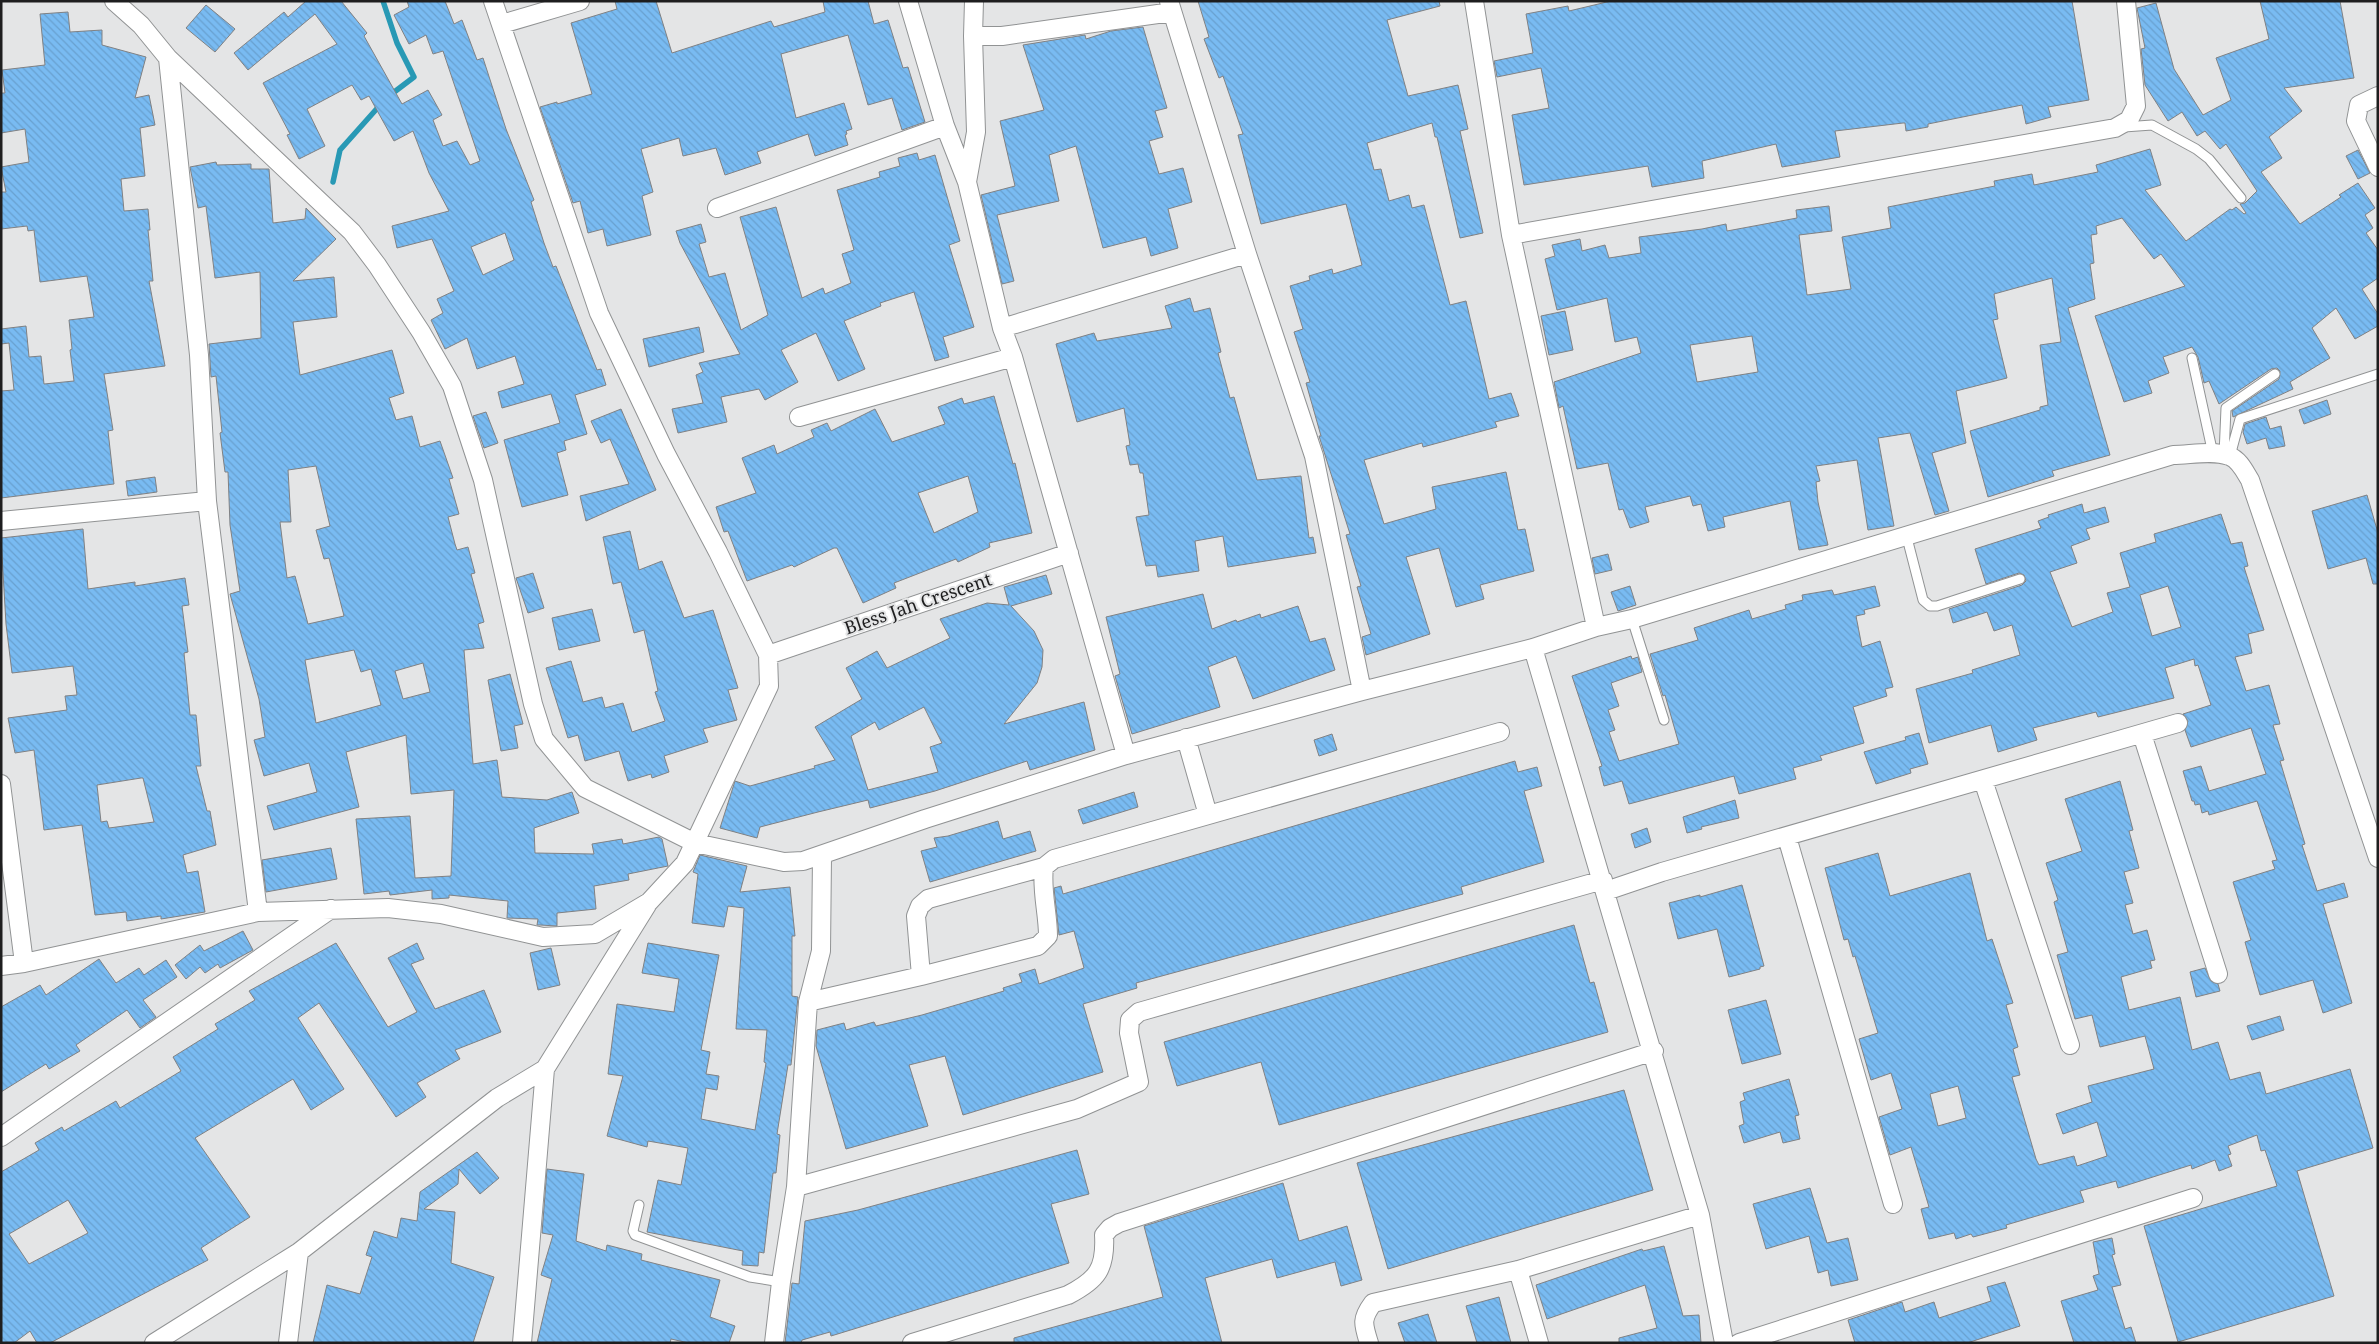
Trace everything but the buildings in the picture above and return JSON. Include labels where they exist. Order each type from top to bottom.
[{"type":"street","points":[[114,1],[141,26],[168,58],[352,232],[377,265],[421,332],[452,386],[483,480],[533,704],[544,740],[585,788],[695,843],[784,862],[803,861],[925,819],[1126,755],[1362,691],[1533,648],[1596,627],[1632,619],[1906,534],[2173,455],[2223,455],[2242,468],[2250,480],[2378,858]]},
{"type":"street","points":[[154,1343],[299,1252],[497,1098],[545,1069],[649,902],[686,863],[769,686],[768,656],[718,552],[666,454],[599,313],[493,1]]},
{"type":"street","points":[[502,24],[580,1]]},
{"type":"street","points":[[908,1],[945,126],[967,182],[1002,328],[1013,357],[1126,755]]},
{"type":"street","points":[[967,182],[976,132],[972,36],[974,1]]},
{"type":"street","points":[[1474,1],[1511,235],[1596,627]]},
{"type":"street","points":[[1511,235],[2115,128],[2130,120],[2136,106],[2126,1]]},
{"type":"street","points":[[972,36],[1002,36],[1170,6],[1247,254],[1314,456],[1362,691]]},
{"type":"street","points":[[168,58],[199,356],[207,501],[258,912]]},
{"type":"street","points":[[2378,96],[2359,105],[2356,121],[2378,167]]},
{"type":"street","points":[[717,208],[945,126]]},
{"type":"street","points":[[1002,328],[1247,254]]},
{"type":"street","points":[[799,417],[1013,357]]},
{"type":"street","points":[[1,521],[207,501]]},
{"type":"street","name":"Bless Jah Crescent","points":[[768,656],[1069,553]]},
{"type":"street","points":[[1533,648],[1654,1052],[1700,1215],[1724,1343]]},
{"type":"street","points":[[796,1187],[1077,1109],[1140,1082],[1129,1033],[1130,1020],[1139,1012],[1604,885],[1662,872],[2178,723]]},
{"type":"street","points":[[922,976],[916,916],[920,906],[928,899],[1044,867],[1054,859],[1500,732]]},
{"type":"street","points":[[2142,734],[2218,974]]},
{"type":"street","points":[[1186,738],[1208,815]]},
{"type":"street","points":[[1983,780],[2070,1045]]},
{"type":"street","points":[[1,784],[24,963]]},
{"type":"street","points":[[1786,837],[1893,1204]]},
{"type":"street","points":[[774,1343],[780,1282],[796,1187],[808,1002],[821,951],[822,856]]},
{"type":"street","points":[[808,1002],[922,976],[1038,946],[1048,936],[1048,922],[1042,882],[1044,867]]},
{"type":"street","points":[[1,966],[24,963],[258,912],[388,908],[441,914],[543,937],[595,934],[649,902]]},
{"type":"street","points":[[1,1137],[331,909]]},
{"type":"street","points":[[912,1343],[1068,1295],[1087,1285],[1101,1269],[1105,1248],[1104,1235],[1110,1228],[1119,1223],[1654,1052]]},
{"type":"street","points":[[522,1343],[545,1069]]},
{"type":"street","points":[[1740,1343],[2193,1198]]},
{"type":"street","points":[[1368,1343],[1364,1326],[1364,1314],[1373,1303],[1518,1270],[1700,1215]]},
{"type":"street","points":[[288,1343],[299,1252]]},
{"type":"street","points":[[1518,1270],[1539,1343]]},
{"type":"lane","points":[[2115,128],[2152,125],[2196,149],[2209,159],[2240,198]]},
{"type":"lane","points":[[2192,358],[2223,455]]},
{"type":"lane","points":[[2223,455],[2226,408],[2275,374]]},
{"type":"lane","points":[[2223,455],[2240,419],[2378,374]]},
{"type":"lane","points":[[1906,534],[1923,600],[1930,606],[1937,606],[2020,579]]},
{"type":"lane","points":[[1632,619],[1664,720]]},
{"type":"lane","points":[[639,1205],[633,1234],[750,1277],[780,1282]]},
{"type":"waterway","points":[[383,1],[397,43],[414,77],[389,96]]},
{"type":"waterway","points":[[333,182],[340,150],[381,104]]}]
